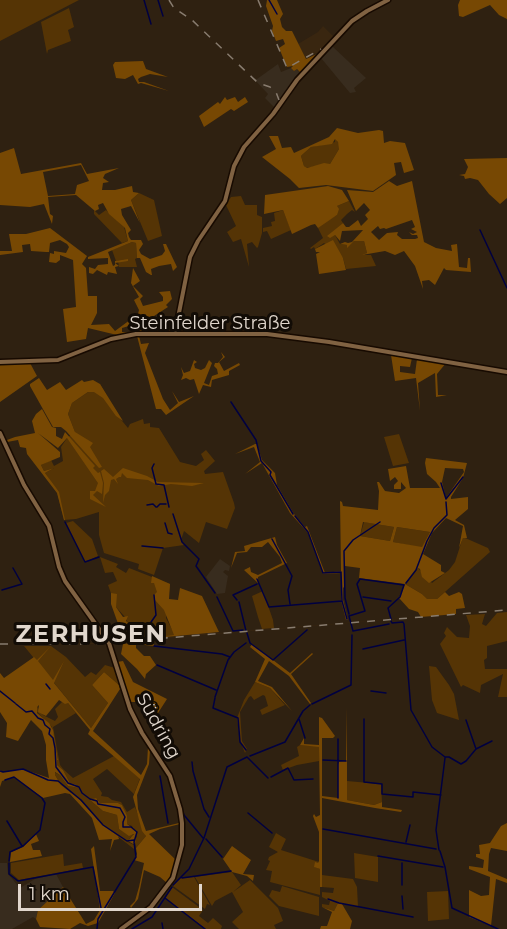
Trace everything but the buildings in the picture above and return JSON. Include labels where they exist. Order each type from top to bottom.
[{"type":"main road","points":[[175,333],[190,257],[225,201],[234,166],[240,153],[273,114],[297,80],[352,21],[388,0]]},
{"type":"main road","points":[[176,327],[178,331],[186,333]]},
{"type":"main road","name":"Steinfelder Straße","points":[[0,362],[58,360],[119,337],[136,334],[278,334],[507,372]]},
{"type":"main road","name":"Südring","points":[[0,433],[24,485],[49,526],[59,567],[69,588],[109,643],[130,708],[142,733],[170,776],[180,809],[183,823],[182,845],[172,878],[151,907],[121,929]]},
{"type":"shaded area","points":[[0,0],[79,0],[0,41]]},
{"type":"shaded area","points":[[267,0],[277,0],[283,14],[280,19],[282,27],[286,31],[292,31],[306,59],[304,60],[317,54],[319,56],[302,74],[297,69],[294,71],[291,68],[293,66],[287,67],[279,48],[285,44],[283,39],[276,41],[266,6]]},
{"type":"shaded area","points":[[460,0],[507,0],[507,19],[499,15],[490,5],[463,17],[459,16]]},
{"type":"shaded area","points":[[69,8],[74,27],[68,30],[71,41],[48,50],[47,54],[41,22]]},
{"type":"shaded area","points":[[323,26],[335,38],[332,46],[321,58],[316,53],[306,59],[298,44],[318,32]]},
{"type":"shaded area","points":[[332,46],[366,78],[354,88],[356,92],[350,93],[321,58]]},
{"type":"shaded area","points":[[143,61],[146,69],[168,77],[150,74],[138,79],[139,82],[169,91],[138,84],[133,75],[125,79],[116,78],[113,65],[115,62]]},
{"type":"shaded area","points":[[278,64],[281,72],[291,68],[302,74],[275,108],[265,98],[268,94],[253,78],[257,79]]},
{"type":"shaded area","points":[[225,97],[227,100],[235,97],[238,102],[245,97],[248,102],[234,111],[231,109],[204,127],[199,116],[218,102],[220,104]]},
{"type":"shaded area","points":[[337,128],[358,133],[383,131],[384,143],[390,141],[405,143],[414,170],[404,173],[401,162],[394,163],[396,175],[373,191],[326,185],[299,188],[262,157],[276,149],[269,136],[278,136],[282,148],[291,147],[294,153],[329,137]],"holes":[[[335,139],[339,149],[330,164],[324,163],[307,168],[304,166],[301,156],[311,147],[332,144]]]},
{"type":"shaded area","points":[[335,138],[340,145],[330,164],[306,168],[304,166],[301,156],[303,154],[311,147],[335,142]]},
{"type":"shaded area","points":[[14,148],[21,174],[81,163],[87,174],[119,168],[105,174],[103,178],[109,182],[103,183],[102,190],[132,186],[133,192],[139,193],[131,200],[140,223],[131,206],[121,209],[131,230],[128,233],[129,237],[131,240],[141,240],[143,244],[139,250],[141,254],[150,259],[162,255],[165,251],[163,244],[166,244],[177,267],[173,271],[171,264],[159,266],[151,269],[151,275],[146,272],[140,258],[137,258],[136,243],[132,242],[108,252],[113,266],[115,263],[119,266],[115,267],[117,274],[108,272],[107,275],[97,270],[93,274],[89,273],[89,267],[95,269],[98,265],[108,264],[108,258],[88,259],[88,257],[128,241],[125,228],[109,214],[103,203],[98,205],[99,209],[95,211],[76,195],[48,197],[50,214],[53,216],[52,224],[44,204],[30,207],[0,205],[0,153]],"holes":[[[81,165],[89,181],[77,185],[75,194],[48,196],[43,172]]]},
{"type":"shaded area","points":[[507,158],[507,198],[500,204],[478,180],[465,179],[464,176],[459,175],[465,174],[468,167],[464,159]]},
{"type":"shaded area","points":[[389,181],[397,186],[412,181],[424,242],[436,248],[452,251],[451,245],[457,244],[459,267],[467,268],[468,258],[470,258],[471,272],[444,268],[435,285],[429,280],[422,281],[423,289],[415,266],[404,251],[395,255],[385,251],[362,255],[367,253],[364,241],[354,241],[347,248],[347,245],[340,244],[352,242],[363,230],[342,231],[340,241],[335,235],[330,238],[327,236],[343,223],[349,227],[358,220],[361,226],[368,219],[365,215],[370,210],[364,203],[356,211],[347,190],[373,192]],"holes":[[[412,220],[415,227],[411,229],[417,232],[413,234],[409,232],[412,235],[417,235],[418,238],[415,239],[402,239],[397,235],[398,232],[387,233],[379,240],[371,232],[378,226],[380,229],[386,229]]]},
{"type":"shaded area","points":[[328,186],[342,190],[349,201],[337,206],[339,209],[337,215],[318,228],[315,224],[292,234],[283,210],[264,214],[265,195]]},
{"type":"shaded area","points":[[139,193],[154,200],[162,236],[148,241],[131,200]]},
{"type":"shaded area","points":[[241,196],[245,205],[257,205],[257,215],[262,217],[262,233],[258,247],[252,242],[247,244],[249,267],[241,239],[233,242],[227,232],[236,226],[226,205],[231,197]]},
{"type":"shaded area","points":[[349,201],[355,212],[352,210],[347,214],[341,220],[343,223],[328,236],[335,235],[340,244],[347,245],[347,247],[354,241],[364,241],[367,253],[364,255],[371,255],[376,266],[346,269],[343,258],[324,243],[315,249],[310,248],[323,238],[318,228],[320,225],[337,215],[337,206]]},
{"type":"shaded area","points":[[94,210],[99,215],[106,210],[124,227],[128,241],[122,243],[94,214]]},
{"type":"shaded area","points":[[283,210],[291,230],[271,239],[267,231],[263,232],[263,228],[272,226],[271,222],[275,221],[274,213]]},
{"type":"shaded area","points":[[50,228],[87,256],[82,264],[86,268],[88,296],[97,296],[97,313],[91,325],[109,324],[115,331],[138,314],[139,310],[134,300],[139,297],[131,283],[133,268],[140,281],[133,286],[143,296],[140,299],[143,306],[163,301],[159,292],[170,291],[172,299],[166,305],[168,307],[154,316],[160,325],[170,331],[165,332],[152,317],[151,320],[159,332],[136,333],[129,326],[122,328],[122,332],[134,333],[117,336],[68,355],[117,335],[88,328],[86,339],[67,342],[63,309],[76,307],[73,260],[60,255],[60,260],[56,263],[49,262],[50,253],[54,254],[54,251],[66,253],[69,247],[67,244],[60,240],[50,243],[49,252],[31,251],[30,244],[22,245],[23,252],[0,255],[0,251],[12,251],[9,234],[26,234]]},
{"type":"shaded area","points":[[333,240],[343,258],[346,270],[319,274],[316,254],[320,252],[316,252],[315,249]]},
{"type":"shaded area","points":[[132,242],[136,243],[137,267],[119,267],[118,261],[128,259],[116,261],[112,250]]},
{"type":"shaded area","points":[[128,259],[128,261],[115,263],[115,261]]},
{"type":"shaded area","points":[[137,336],[141,344],[149,343],[145,353],[163,399],[170,410],[178,403],[172,391],[179,402],[194,396],[166,415],[161,409],[156,409]]},
{"type":"shaded area","points":[[221,352],[225,357],[219,362],[224,371],[239,363],[240,365],[229,371],[229,375],[212,380],[211,387],[203,385],[199,394],[194,379],[181,380],[183,375],[181,367],[184,373],[190,371],[194,360],[197,362],[194,364],[195,368],[201,370],[205,368],[209,360],[212,363],[204,383],[209,385],[212,376],[218,374],[214,366],[223,357]]},
{"type":"shaded area","points":[[391,355],[412,358],[410,367],[400,366],[400,372],[415,374],[417,359],[446,363],[437,374],[438,395],[447,395],[436,397],[435,373],[418,383],[420,411],[416,378],[395,381]]},
{"type":"shaded area","points":[[30,363],[37,376],[0,402],[0,364]]},
{"type":"shaded area","points":[[39,378],[47,390],[60,382],[66,390],[82,380],[84,382],[93,380],[100,384],[123,421],[116,416],[103,398],[94,392],[88,392],[72,403],[68,414],[75,432],[93,443],[90,447],[102,467],[99,468],[66,431],[61,427],[53,427],[30,386]]},
{"type":"shaded area","points":[[100,384],[118,416],[128,428],[130,424],[143,419],[144,424],[150,423],[150,427],[159,428],[180,462],[196,466],[204,460],[201,454],[206,450],[215,461],[204,471],[205,474],[223,472],[234,503],[235,508],[227,529],[206,522],[199,543],[184,531],[181,540],[184,545],[163,548],[154,575],[138,569],[139,564],[104,553],[99,535],[99,512],[64,520],[57,492],[45,473],[54,468],[44,471],[41,465],[51,460],[54,466],[63,461],[61,447],[75,432],[68,414],[72,403]]},
{"type":"shaded area","points":[[42,409],[52,427],[56,428],[56,436],[62,439],[65,432],[95,466],[93,468],[98,473],[100,472],[103,483],[102,494],[97,491],[93,495],[106,507],[90,499],[90,491],[95,491],[98,483],[67,438],[58,448],[38,433],[60,452],[60,457],[41,465],[44,471],[54,468],[45,473],[59,492],[65,520],[57,493],[27,454],[26,448],[20,447],[18,440],[7,442],[15,437],[35,433],[32,421]]},
{"type":"shaded area","points":[[399,434],[409,463],[393,466],[384,437]]},
{"type":"shaded area","points":[[257,444],[262,460],[275,473],[277,485],[294,514],[305,527],[307,526],[325,573],[341,571],[340,501],[343,506],[378,510],[377,482],[385,491],[399,493],[406,488],[401,482],[401,489],[394,489],[398,481],[395,477],[390,481],[388,469],[406,466],[410,488],[440,488],[427,474],[426,458],[467,463],[463,478],[451,499],[468,497],[468,509],[455,520],[464,525],[467,538],[463,538],[459,548],[463,526],[446,518],[432,533],[423,554],[441,565],[441,571],[445,573],[429,583],[422,577],[418,568],[405,584],[359,578],[360,568],[345,566],[343,600],[348,620],[346,620],[341,600],[341,573],[323,574],[308,533],[290,513],[262,463],[245,474],[260,462],[254,447],[235,454]],"holes":[[[445,468],[463,469],[464,472],[446,498],[442,482]],[[363,522],[394,527],[390,541],[360,536]],[[397,527],[430,532],[422,547],[393,542]]]},
{"type":"shaded area","points":[[123,468],[158,482],[204,483],[192,486],[171,484],[159,486],[148,480],[127,478],[122,473],[121,477],[116,479],[118,484],[114,479],[111,480],[103,503],[104,483],[101,471],[104,469],[113,477]]},
{"type":"shaded area","points":[[73,521],[92,539],[98,556],[85,562],[66,523]]},
{"type":"shaded area","points":[[364,522],[394,527],[390,541],[360,536]]},
{"type":"shaded area","points":[[397,527],[430,532],[422,548],[393,542]]},
{"type":"shaded area","points":[[275,537],[287,563],[258,577],[258,583],[244,570],[250,567],[251,572],[258,575],[282,563],[268,542],[262,547],[251,547],[247,552],[237,553],[231,568],[235,552],[245,551],[244,546]]},
{"type":"shaded area","points":[[463,537],[488,548],[490,552],[437,599],[427,600],[422,594],[405,584],[418,568],[432,583],[449,570],[455,562]]},
{"type":"shaded area","points":[[100,557],[118,564],[116,567],[126,573],[129,568],[170,584],[166,618],[175,635],[141,638],[137,636],[135,628],[129,625],[116,607],[108,585],[117,581],[113,572],[105,573]]},
{"type":"shaded area","points":[[220,559],[230,566],[229,571],[223,572],[228,576],[225,593],[217,594],[206,577]]},
{"type":"shaded area","points":[[152,576],[170,584],[169,599],[178,600],[180,588],[202,596],[219,632],[123,641],[125,638],[136,638],[131,627],[121,632],[111,604],[111,593],[117,594],[116,607],[123,617],[128,616],[126,621],[135,628],[137,636],[141,638],[174,635],[164,610],[155,600],[154,595],[157,592],[154,583],[151,583]]},
{"type":"shaded area","points":[[405,584],[427,599],[437,599],[445,592],[449,596],[459,592],[462,594],[465,608],[456,609],[456,614],[421,617],[418,612],[409,609],[399,598]]},
{"type":"shaded area","points":[[263,591],[274,628],[262,629],[258,617],[252,596]]},
{"type":"shaded area","points":[[507,610],[94,644],[0,645],[94,643]]},
{"type":"shaded area","points":[[507,612],[507,641],[487,646],[487,658],[484,660],[485,669],[507,669],[507,697],[498,697],[503,674],[481,685],[480,693],[463,685],[461,687],[440,644],[446,636],[444,633],[447,627],[457,637],[469,638],[470,626],[466,615],[485,614],[482,624],[486,626],[497,613]]},
{"type":"shaded area","points":[[154,640],[154,646],[136,644],[136,648],[144,656],[150,656],[156,665],[146,674],[145,679],[121,654],[123,644]]},
{"type":"shaded area","points":[[252,644],[290,673],[313,654],[291,674],[310,704],[289,676],[269,661],[258,681],[272,687],[292,711],[270,688],[255,682],[265,659],[250,647]]},
{"type":"shaded area","points":[[24,646],[51,646],[66,657],[85,677],[91,672],[96,675],[105,665],[115,668],[119,685],[104,672],[92,685],[108,703],[91,728]]},
{"type":"shaded area","points":[[51,646],[38,661],[53,680],[64,661],[54,683],[91,728],[108,703],[92,685],[104,672],[119,685],[120,689],[93,731],[141,775],[147,764],[148,747],[150,750],[149,764],[137,795],[138,809],[146,831],[180,824],[149,834],[177,861],[167,883],[144,870],[138,899],[131,908],[130,906],[135,901],[144,863],[134,860],[137,854],[136,848],[146,836],[142,831],[133,797],[140,779],[88,734],[90,730],[68,703],[65,704],[59,700],[46,716],[38,712],[39,705],[37,713],[49,723],[53,730],[57,765],[63,770],[70,783],[80,788],[68,786],[55,772],[61,785],[79,799],[103,825],[118,836],[119,839],[114,840],[110,851],[112,839],[99,840],[92,818],[70,794],[43,798],[14,777],[2,781],[0,787],[0,770],[3,772],[23,769],[49,778],[46,745],[42,731],[31,720],[18,741],[6,737],[7,723],[0,712],[0,673],[4,678],[34,657],[37,660]]},
{"type":"shaded area","points":[[123,661],[133,682],[167,699],[158,713],[140,702],[129,702],[117,662]]},
{"type":"shaded area","points":[[429,666],[436,667],[454,694],[459,720],[437,713],[432,700]]},
{"type":"shaded area","points":[[255,682],[270,688],[285,705],[262,715],[260,710],[268,706],[265,696],[254,700],[251,696],[249,697],[240,712],[242,741],[247,749],[245,753],[240,741],[237,718],[244,700]]},
{"type":"shaded area","points":[[62,702],[68,703],[76,713],[53,727],[60,765],[63,769],[73,778],[114,756],[140,778],[134,794],[107,769],[93,779],[102,793],[101,796],[121,802],[127,812],[135,807],[146,836],[136,848],[137,836],[132,826],[127,824],[122,805],[100,803],[97,799],[90,800],[103,811],[117,815],[119,829],[129,835],[134,835],[128,842],[134,845],[134,849],[103,825],[79,799],[61,785],[55,775],[54,772],[60,775],[68,786],[80,788],[70,783],[63,770],[57,765],[52,727],[36,711],[38,705],[43,715],[55,721],[58,717],[55,709]]},
{"type":"shaded area","points":[[347,707],[347,800],[374,805],[382,802],[382,807],[402,810],[401,812],[322,798],[322,887],[320,887],[320,869],[314,867],[315,862],[319,861],[319,832],[313,816],[314,814],[316,817],[320,815],[319,747],[300,745],[304,738],[304,744],[319,745],[319,717],[322,718],[335,736],[322,738],[322,796],[338,798],[338,765],[339,762],[346,761]]},
{"type":"shaded area","points":[[300,745],[319,746],[319,761],[283,770],[281,765],[299,756],[297,747]]},
{"type":"shaded area","points":[[347,781],[381,784],[382,802],[374,805],[347,800]]},
{"type":"shaded area","points":[[96,798],[100,803],[122,805],[127,816],[127,824],[137,831],[135,845],[128,841],[134,834],[129,836],[119,829],[117,815],[103,811],[90,800]]},
{"type":"shaded area","points":[[507,823],[507,851],[491,848],[489,854],[488,871],[507,879],[507,883],[496,879],[491,926],[469,917],[469,890],[481,896],[489,895],[490,877],[469,869],[469,866],[483,868],[484,860],[476,857],[476,854],[480,854],[479,845],[490,843],[501,826]]},
{"type":"shaded area","points":[[276,833],[286,839],[281,850],[319,862],[315,867],[320,869],[320,895],[270,882],[272,871],[266,870],[270,861],[269,857],[278,852],[269,847]]},
{"type":"shaded area","points":[[36,834],[39,841],[31,844],[33,850],[40,850],[42,856],[10,862],[11,852],[23,847]]},
{"type":"shaded area","points":[[94,846],[100,891],[115,893],[98,923],[88,926],[80,923],[70,929],[40,927],[36,919],[38,910],[63,887],[86,924],[94,920],[100,910],[91,849]]},
{"type":"shaded area","points":[[232,846],[251,860],[243,874],[254,875],[253,881],[247,876],[232,872],[223,859]]},
{"type":"shaded area","points":[[354,853],[378,857],[378,882],[355,878]]},
{"type":"shaded area","points":[[63,854],[64,866],[82,863],[83,868],[19,880],[11,873],[11,863]]},
{"type":"shaded area","points":[[0,863],[7,863],[8,874],[20,888],[35,879],[56,874],[63,887],[38,910],[36,919],[33,917],[12,929],[0,929]]},
{"type":"shaded area","points":[[232,872],[241,885],[233,892],[250,880],[278,908],[283,921],[274,925],[276,929],[239,929],[232,922],[243,912],[232,892],[215,901],[212,906],[195,877]]},
{"type":"shaded area","points":[[322,875],[353,879],[357,887],[358,907],[338,903],[334,911],[322,907],[322,904],[329,905],[330,901],[322,897],[322,892],[333,893],[334,888],[322,887]]},
{"type":"shaded area","points":[[194,877],[210,905],[207,904],[205,909],[173,886],[181,878]]},
{"type":"shaded area","points":[[282,886],[319,897],[319,916],[279,906],[269,896],[272,890],[280,892]]},
{"type":"shaded area","points":[[172,887],[203,910],[199,916],[208,923],[213,918],[222,926],[221,929],[206,929],[165,898]]},
{"type":"shaded area","points":[[448,891],[449,919],[428,921],[427,892]]},
{"type":"shaded area","points":[[338,903],[342,904],[352,921],[350,929],[320,929],[321,926],[327,926],[332,912],[322,907],[334,911]]},
{"type":"waterway","points":[[144,0],[151,24]]},
{"type":"waterway","points":[[158,0],[163,16]]},
{"type":"waterway","points":[[269,0],[277,14]]},
{"type":"waterway","points":[[480,230],[507,288]]},
{"type":"waterway","points":[[231,402],[256,440],[261,461],[271,472],[270,475],[293,514]]},
{"type":"waterway","points":[[154,464],[152,468],[156,484],[164,485],[169,507]]},
{"type":"waterway","points":[[446,499],[463,477]]},
{"type":"waterway","points":[[441,483],[446,499]]},
{"type":"waterway","points":[[406,583],[416,570],[434,528],[447,515],[446,502]]},
{"type":"waterway","points":[[147,505],[153,504],[156,507]]},
{"type":"waterway","points":[[157,507],[160,504],[166,504]]},
{"type":"waterway","points":[[173,514],[182,542],[199,559],[196,566],[215,593]]},
{"type":"waterway","points":[[295,516],[308,532],[323,573],[341,572],[342,601],[347,619]]},
{"type":"waterway","points":[[65,522],[85,562],[99,557]]},
{"type":"waterway","points":[[349,614],[345,598],[344,551],[353,540],[380,522]]},
{"type":"waterway","points":[[165,523],[168,533],[172,534]]},
{"type":"waterway","points":[[272,539],[292,576],[288,590],[290,604]]},
{"type":"waterway","points":[[142,546],[163,548]]},
{"type":"waterway","points":[[2,590],[22,584],[13,568]]},
{"type":"waterway","points":[[257,579],[269,607],[342,601]]},
{"type":"waterway","points":[[389,624],[353,631],[349,616],[365,611],[357,584],[360,579],[404,585],[400,597],[388,608],[391,619]]},
{"type":"waterway","points":[[237,600],[233,595],[257,584]]},
{"type":"waterway","points":[[154,595],[156,615],[149,625],[154,635]]},
{"type":"waterway","points":[[217,597],[233,631],[243,630]]},
{"type":"waterway","points":[[363,597],[391,601]]},
{"type":"waterway","points":[[239,602],[246,631]]},
{"type":"waterway","points":[[391,621],[404,624],[411,710],[432,747],[445,757],[461,764],[476,749],[466,720]]},
{"type":"waterway","points":[[45,637],[62,641],[83,630]]},
{"type":"waterway","points":[[247,633],[250,643],[273,660],[307,630]]},
{"type":"waterway","points":[[312,704],[351,685],[352,635]]},
{"type":"waterway","points":[[363,649],[404,640]]},
{"type":"waterway","points":[[215,697],[228,660],[246,643]]},
{"type":"waterway","points":[[154,646],[222,654],[230,657]]},
{"type":"waterway","points":[[157,665],[216,690]]},
{"type":"waterway","points":[[46,684],[50,689]]},
{"type":"waterway","points":[[0,691],[15,703]]},
{"type":"waterway","points":[[371,691],[386,693]]},
{"type":"waterway","points":[[215,698],[213,708],[238,718],[240,742],[246,750]]},
{"type":"waterway","points":[[16,704],[26,712],[32,711],[50,729],[49,734],[53,738],[55,748],[56,767],[68,783],[79,787],[82,793],[97,801],[98,804],[120,808],[125,817],[123,827],[131,827],[137,832],[134,842],[136,857],[98,919],[97,929]]},
{"type":"waterway","points":[[250,756],[285,742],[303,711],[310,705]]},
{"type":"waterway","points":[[299,719],[305,738]]},
{"type":"waterway","points":[[364,719],[364,782],[382,784],[382,794],[413,797],[413,792],[441,795]]},
{"type":"waterway","points":[[338,739],[338,798]]},
{"type":"waterway","points":[[476,749],[492,741]]},
{"type":"waterway","points":[[173,885],[189,869],[204,838],[227,767],[247,757],[268,778]]},
{"type":"waterway","points":[[439,850],[436,830],[445,758]]},
{"type":"waterway","points":[[323,760],[346,761]]},
{"type":"waterway","points":[[192,762],[204,809],[209,817]]},
{"type":"waterway","points":[[271,777],[288,768],[294,780],[313,779]]},
{"type":"waterway","points":[[0,771],[23,769],[48,780],[58,781],[81,800],[103,825],[127,841],[134,840]]},
{"type":"waterway","points":[[160,776],[168,823]]},
{"type":"waterway","points":[[5,780],[14,777],[42,798],[45,803],[40,830],[23,846],[10,852],[9,861]]},
{"type":"waterway","points":[[173,779],[184,815],[203,838]]},
{"type":"waterway","points":[[248,813],[272,833]]},
{"type":"waterway","points":[[7,821],[22,846]]},
{"type":"waterway","points":[[406,842],[410,825]]},
{"type":"waterway","points":[[323,829],[436,849]]},
{"type":"waterway","points":[[206,839],[222,857]]},
{"type":"waterway","points":[[440,851],[452,908],[498,929]]},
{"type":"waterway","points":[[378,856],[443,867]]},
{"type":"waterway","points":[[9,863],[9,874],[18,881],[93,867],[101,908]]},
{"type":"waterway","points":[[402,863],[402,885]]},
{"type":"waterway","points":[[182,878],[231,871]]},
{"type":"waterway","points":[[132,929],[152,917],[172,887]]},
{"type":"waterway","points":[[402,896],[403,909]]},
{"type":"waterway","points":[[165,898],[205,929]]},
{"type":"waterway","points":[[328,899],[413,917]]},
{"type":"waterway","points":[[162,923],[163,929]]},
{"type":"railway","points":[[169,0],[174,8],[192,20],[258,83],[276,92],[279,100]]},
{"type":"railway","points":[[258,0],[287,68],[321,49]]},
{"type":"railway","points":[[0,644],[92,644],[507,610]]},
{"type":"district","name":"ZERHUSEN","points":[[91,635]]}]
